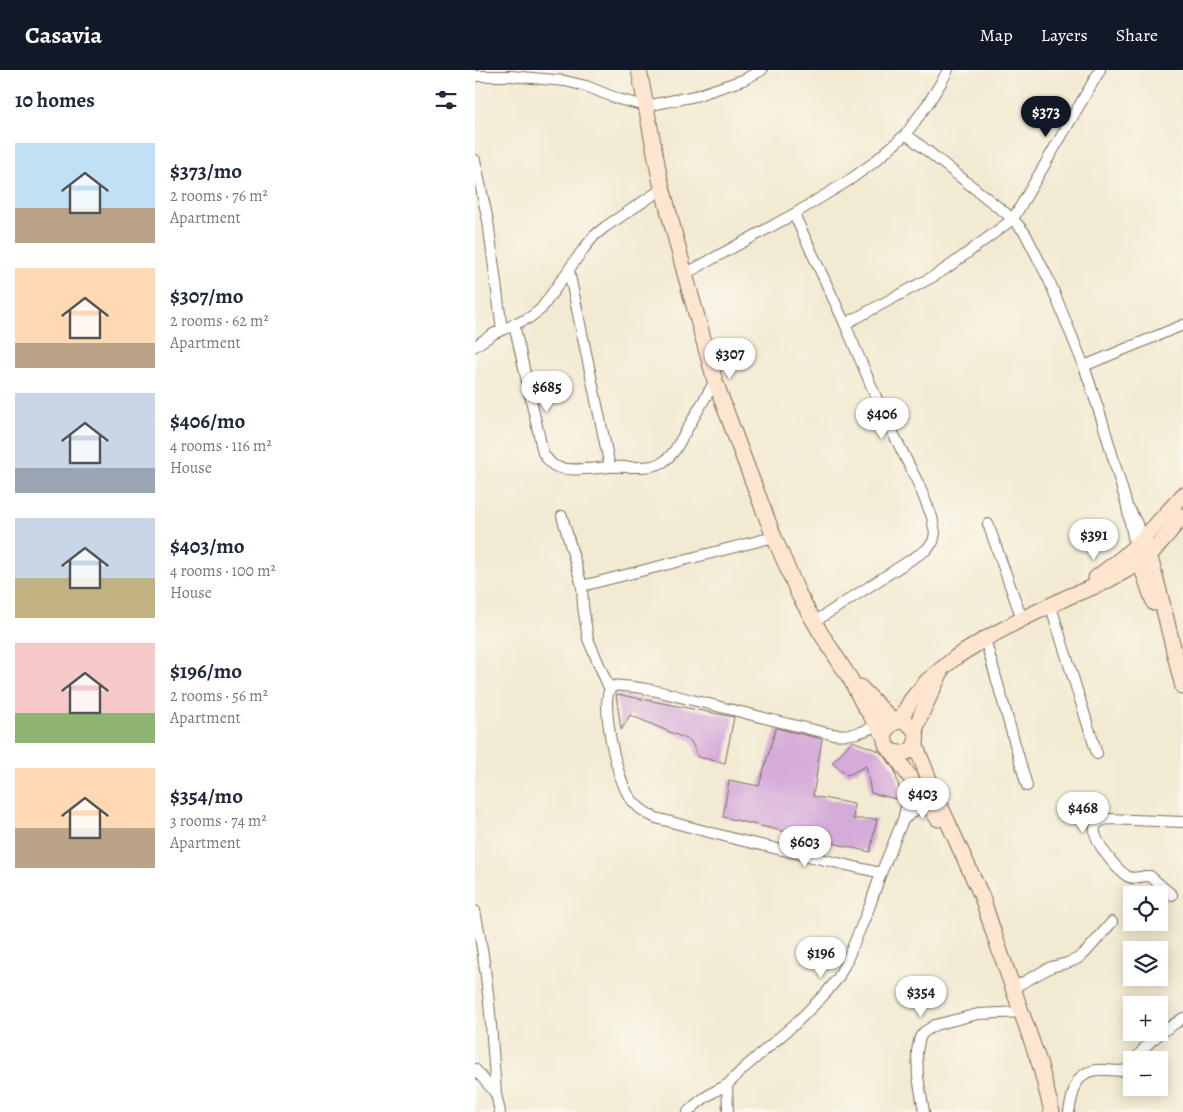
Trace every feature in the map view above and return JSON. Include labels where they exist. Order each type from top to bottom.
[{"type":"street","points":[[639,70],[662,188],[715,381],[774,537],[799,595],[814,622],[881,730],[888,748],[893,752],[912,780],[930,798],[963,856],[983,897],[1040,1066],[1052,1112]]},
{"type":"street","points":[[475,76],[511,76],[565,81],[586,86],[618,99],[647,106],[695,96],[743,80],[762,70]]},
{"type":"street","points":[[685,274],[794,214],[848,181],[873,163],[905,134],[929,102],[948,70]]},
{"type":"street","points":[[845,324],[943,270],[1013,219],[1100,70]]},
{"type":"street","points":[[905,134],[1013,219],[1025,233],[1045,272],[1084,366],[1139,542],[1161,594],[1183,688]]},
{"type":"street","points":[[475,160],[488,221],[502,330]]},
{"type":"street","points":[[475,346],[502,330],[529,318],[541,309],[594,236],[662,188]]},
{"type":"street","points":[[794,214],[845,324],[882,411],[925,500],[932,517],[935,533],[933,542],[926,550],[814,622]]},
{"type":"street","points":[[569,271],[610,467]]},
{"type":"street","points":[[514,324],[543,453],[554,466],[577,470],[652,466],[663,462],[675,450],[715,381]]},
{"type":"street","points":[[1084,366],[1183,324]]},
{"type":"street","points":[[1070,596],[1109,568],[1139,542],[1183,495]]},
{"type":"street","points":[[562,516],[582,586],[588,640],[609,690],[607,701],[608,721],[612,749],[620,779],[630,798],[637,806],[645,813],[656,818],[735,839],[881,873]]},
{"type":"street","points":[[609,690],[614,686],[620,685],[657,691],[832,734],[846,735],[881,730],[897,722],[916,694],[956,657],[1022,619],[1070,596],[1101,584],[1145,559],[1183,516]]},
{"type":"street","points":[[988,524],[1022,619]]},
{"type":"street","points":[[582,586],[774,537]]},
{"type":"street","points":[[1051,606],[1097,754]]},
{"type":"street","points":[[985,639],[1027,786]]},
{"type":"street","points":[[893,752],[904,753],[913,748],[923,710],[943,669]]},
{"type":"street","points":[[851,680],[897,722],[909,723],[915,737],[930,798]]},
{"type":"street","points":[[688,1112],[702,1098],[727,1085],[796,1023],[838,978],[869,908],[903,820],[912,780]]},
{"type":"street","points":[[903,820],[930,798]]},
{"type":"street","points":[[1172,895],[1150,876],[1131,878],[1113,864],[1095,834],[1095,826],[1108,820],[1183,822]]},
{"type":"street","points":[[475,911],[488,985],[499,1112]]},
{"type":"street","points":[[1013,988],[1051,967],[1077,959],[1086,952],[1111,922]]},
{"type":"street","points":[[924,1112],[918,1077],[917,1051],[920,1037],[924,1032],[935,1025],[979,1014],[1022,1012]]},
{"type":"street","points":[[1141,1051],[1183,1018]]},
{"type":"street","points":[[475,1069],[496,1094]]},
{"type":"street","points":[[1069,1112],[1074,1088],[1081,1077],[1088,1071],[1123,1071]]},
{"type":"street","points":[[727,1085],[728,1112]]},
{"type":"building","points":[[616,694],[734,717],[725,763],[698,757],[691,741],[630,715],[621,730]]},
{"type":"building","points":[[776,728],[822,739],[813,796],[854,804],[853,819],[877,819],[870,852],[723,817],[729,780],[759,786]]},
{"type":"building","points":[[852,741],[879,751],[886,758],[895,771],[901,796],[900,800],[871,793],[866,766],[848,775],[832,763]]}]
